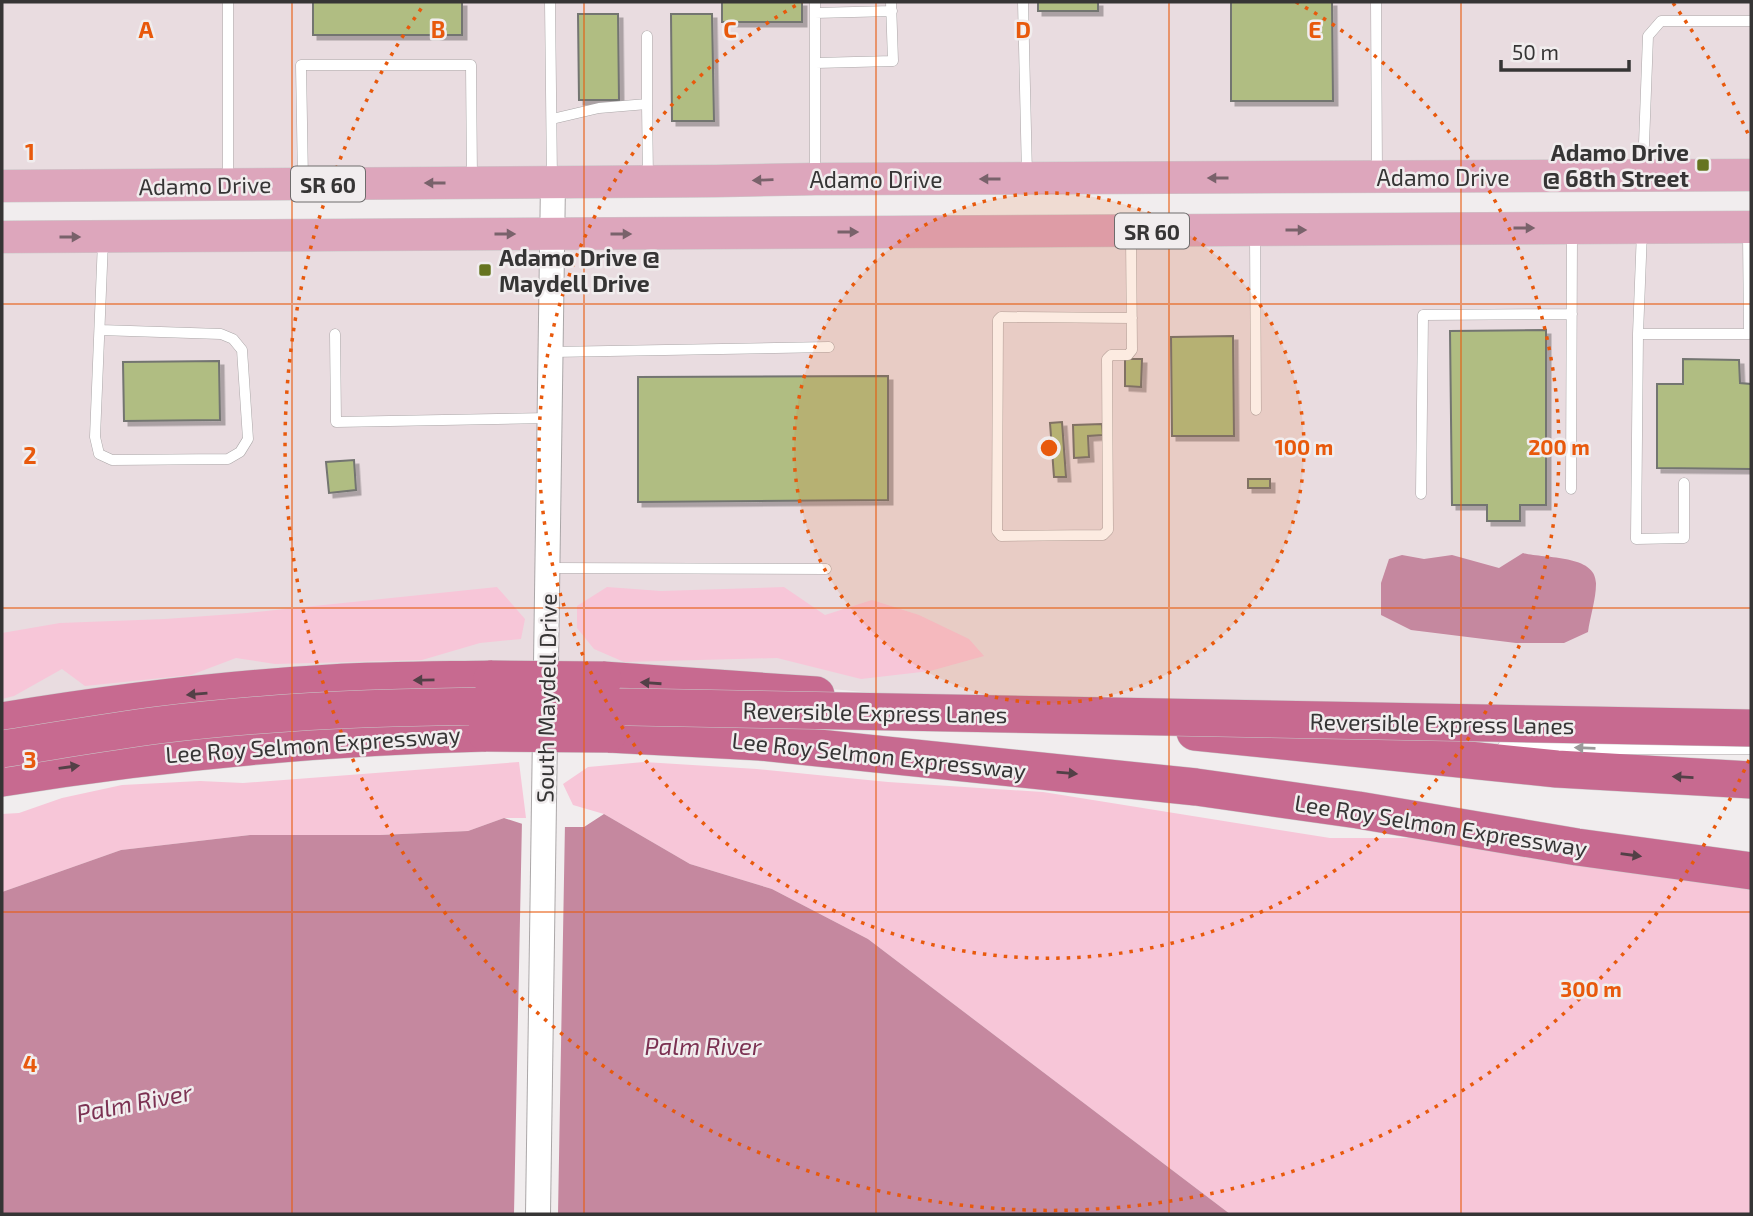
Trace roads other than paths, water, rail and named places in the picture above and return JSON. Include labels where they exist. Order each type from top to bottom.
[{"type":"highway","points":[[2,721],[97,706],[332,683],[492,679],[603,680],[798,694],[1557,769],[1751,780]]},
{"type":"highway","name":"Reversible Express Lanes","points":[[2,749],[162,725],[337,710],[472,706],[1751,728]]},
{"type":"highway","name":"Lee Roy Selmon Expressway","points":[[2,778],[149,756],[376,736],[608,734],[760,742],[1196,787],[1358,810],[1577,847],[1751,871]]},
{"type":"main road","points":[[1642,228],[1643,175]]},
{"type":"main road","name":"Adamo Drive","points":[[2,186],[552,183],[815,178],[1751,175]]},
{"type":"main road","points":[[1093,179],[1093,231]]},
{"type":"main road","name":"SR 60","points":[[2,237],[1750,227]]},
{"type":"street","name":"South Maydell Drive","points":[[538,1214],[552,183]]},
{"type":"lane","points":[[228,2],[228,184]]},
{"type":"lane","points":[[550,2],[552,183]]},
{"type":"lane","points":[[1023,2],[1027,179]]},
{"type":"lane","points":[[1376,2],[1377,177]]},
{"type":"lane","points":[[815,178],[815,7],[891,6],[893,61],[816,63]]},
{"type":"lane","points":[[1643,175],[1648,36],[1661,21],[1751,21]]},
{"type":"lane","points":[[647,36],[648,182]]},
{"type":"lane","points":[[303,184],[301,65],[471,65],[472,183]]},
{"type":"lane","points":[[552,119],[599,107],[647,104]]},
{"type":"lane","points":[[1638,334],[1749,334],[1750,227]]},
{"type":"lane","points":[[1571,489],[1572,228]]},
{"type":"lane","points":[[1642,228],[1636,539],[1684,538],[1684,482]]},
{"type":"lane","points":[[1255,230],[1256,410]]},
{"type":"lane","points":[[1131,231],[1132,318],[1131,353],[1111,355],[1107,359],[1108,530],[1104,535],[1001,536],[997,531],[998,320],[1001,317],[1132,318]]},
{"type":"lane","points":[[100,330],[221,334],[233,339],[242,350],[248,439],[240,452],[228,459],[112,460],[99,454],[94,437],[103,236]]},
{"type":"lane","points":[[1421,494],[1423,314],[1572,314]]},
{"type":"lane","points":[[335,334],[336,422],[550,418]]},
{"type":"lane","points":[[551,352],[828,347]]},
{"type":"lane","points":[[548,568],[826,569]]},
{"type":"lane","points":[[1304,743],[1375,739]]},
{"type":"lane","points":[[1495,746],[1751,749]]},
{"type":"water","points":[[1523,553],[1579,563],[1594,574],[1596,590],[1588,632],[1564,643],[1516,643],[1411,630],[1381,615],[1381,583],[1389,559],[1402,555],[1424,559],[1452,555],[1499,568]]},
{"type":"water","name":"Palm River","points":[[604,814],[690,864],[772,889],[868,939],[1230,1214],[2,1214],[2,892],[121,850],[250,835],[380,835],[468,831],[504,818],[538,829],[584,827]]},
{"type":"place","name":"Adamo Drive @ 68th Street","points":[[1703,165]]},
{"type":"place","name":"Adamo Drive @ Maydell Drive","points":[[485,270]]}]
